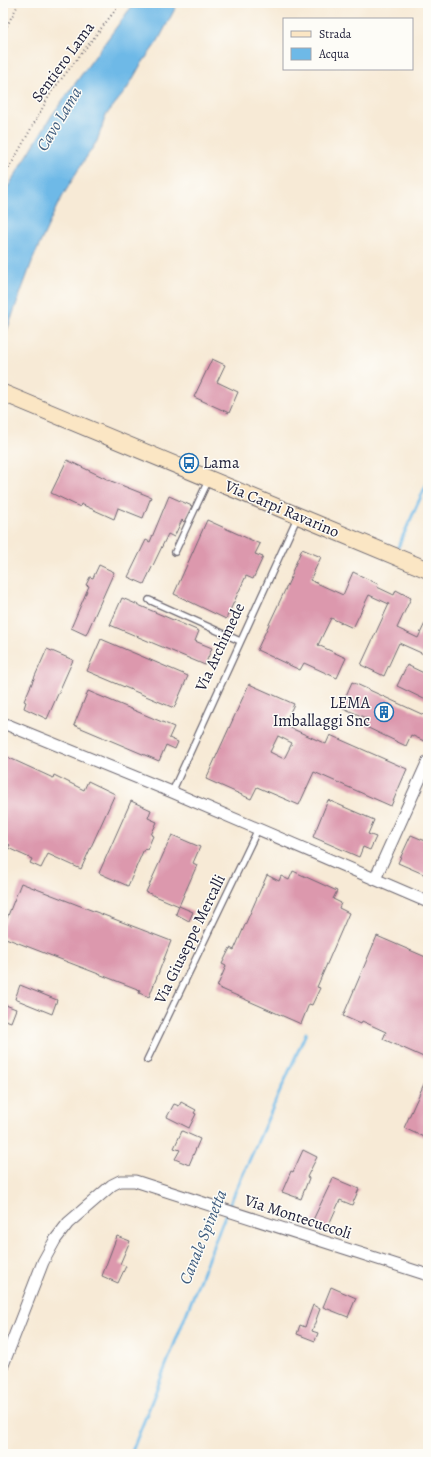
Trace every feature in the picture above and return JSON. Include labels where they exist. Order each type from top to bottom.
[{"type":"main road","name":"Via Carpi Ravarino","points":[[3,393],[428,570]]},
{"type":"street","points":[[3,723],[172,792],[428,902]]},
{"type":"street","points":[[375,879],[428,761]]},
{"type":"street","name":"Via Montecuccoli","points":[[3,1365],[43,1262],[54,1240],[68,1223],[100,1194],[120,1181],[135,1181],[428,1275]]},
{"type":"lane","points":[[175,552],[209,479]]},
{"type":"lane","name":"Via Archimede","points":[[172,792],[298,516]]},
{"type":"lane","points":[[149,600],[240,641]]},
{"type":"lane","name":"Via Giuseppe Mercalli","points":[[147,1060],[258,829]]},
{"type":"path","points":[[3,33],[19,3]]},
{"type":"path","name":"Sentiero Lama","points":[[3,179],[52,91],[121,3]]},
{"type":"water","name":"Cavo Lama","points":[[134,3],[178,3],[158,41],[140,66],[127,89],[106,115],[97,141],[57,206],[33,259],[3,341],[3,195],[52,115]]},
{"type":"building","points":[[212,359],[225,365],[217,382],[238,392],[229,413],[194,397]]},
{"type":"building","points":[[67,460],[111,481],[151,497],[143,518],[118,508],[114,519],[81,504],[80,507],[51,493]]},
{"type":"building","points":[[169,496],[192,506],[184,522],[182,520],[174,537],[168,534],[144,584],[128,577],[146,540],[150,542]]},
{"type":"building","points":[[207,520],[260,544],[255,554],[263,557],[253,579],[246,576],[226,619],[174,594]]},
{"type":"building","points":[[302,549],[321,557],[310,580],[343,595],[353,572],[378,584],[377,587],[394,595],[396,590],[411,598],[397,628],[418,638],[428,617],[428,656],[399,643],[384,676],[361,665],[389,604],[369,595],[353,628],[331,618],[318,645],[346,658],[337,678],[304,663],[300,670],[257,650],[293,573],[292,572]]},
{"type":"building","points":[[99,565],[114,572],[86,635],[71,628],[89,586],[86,585],[90,577],[93,578]]},
{"type":"building","points":[[122,598],[199,631],[195,641],[212,648],[205,665],[110,625]]},
{"type":"building","points":[[101,639],[188,676],[174,708],[87,671]]},
{"type":"building","points":[[47,649],[73,660],[47,719],[24,708],[26,702],[24,701]]},
{"type":"building","points":[[407,665],[428,675],[428,701],[397,686]]},
{"type":"building","name":"LEMA Imballaggi Snc","points":[[352,682],[428,717],[428,733],[424,741],[411,735],[406,746],[364,726],[368,719],[341,707]]},
{"type":"building","points":[[249,684],[294,704],[284,725],[326,744],[330,735],[407,769],[391,806],[314,772],[299,805],[257,787],[251,799],[206,779]],"holes":[[[278,736],[292,743],[284,759],[270,752]]]},
{"type":"building","points":[[88,691],[174,727],[169,738],[178,742],[175,749],[166,745],[159,761],[74,725]]},
{"type":"building","points":[[3,755],[53,778],[54,775],[84,790],[88,781],[115,794],[81,869],[48,854],[41,868],[30,863],[32,859],[8,848],[10,845],[3,841]]},
{"type":"building","points":[[328,800],[374,820],[368,834],[376,837],[370,850],[363,847],[359,857],[313,837]]},
{"type":"building","points":[[131,801],[151,810],[148,818],[157,822],[151,835],[153,836],[147,850],[144,849],[128,886],[99,873]]},
{"type":"building","points":[[172,835],[200,847],[193,863],[197,865],[179,906],[146,892]]},
{"type":"building","points":[[411,835],[428,842],[428,876],[398,863]]},
{"type":"building","points":[[293,871],[337,891],[333,899],[341,903],[339,908],[349,913],[317,987],[320,988],[312,1005],[309,1004],[301,1024],[217,987],[226,966],[222,964],[230,948],[234,950],[267,875],[279,881],[281,876],[289,880]]},
{"type":"building","points":[[21,883],[171,941],[149,997],[139,993],[140,990],[3,937],[3,928]]},
{"type":"building","points":[[179,906],[193,912],[189,921],[176,914]]},
{"type":"building","points":[[377,936],[428,958],[428,1059],[383,1039],[386,1032],[362,1021],[361,1024],[343,1016]]},
{"type":"building","points":[[20,985],[57,1000],[52,1014],[15,999]]},
{"type":"building","points":[[3,1004],[16,1009],[11,1022],[3,1019]]},
{"type":"building","points":[[428,1075],[428,1139],[404,1128]]},
{"type":"building","points":[[181,1102],[196,1110],[194,1113],[196,1114],[189,1128],[167,1117],[174,1104],[179,1106]]},
{"type":"building","points":[[182,1131],[200,1139],[189,1165],[175,1159],[180,1150],[174,1148]]},
{"type":"building","points":[[303,1150],[317,1157],[307,1177],[309,1178],[301,1199],[282,1192],[291,1171],[293,1172]]},
{"type":"building","points":[[333,1178],[359,1189],[352,1205],[340,1200],[327,1229],[312,1222]]},
{"type":"building","points":[[117,1236],[130,1241],[120,1264],[126,1266],[118,1283],[102,1276]]},
{"type":"building","points":[[331,1287],[356,1298],[348,1317],[323,1307]]},
{"type":"building","points":[[313,1305],[320,1309],[312,1331],[318,1333],[315,1341],[297,1334],[300,1325],[305,1327]]},
{"type":"waterway","name":"Canale Spinetta","points":[[398,547],[428,481]]},
{"type":"waterway","name":"Canale Spinetta","points":[[131,1454],[228,1208],[306,1033]]},
{"type":"place","name":"Lama","points":[[189,463]]},
{"type":"place","name":"LEMA Imballaggi Snc","points":[[384,712]]}]
